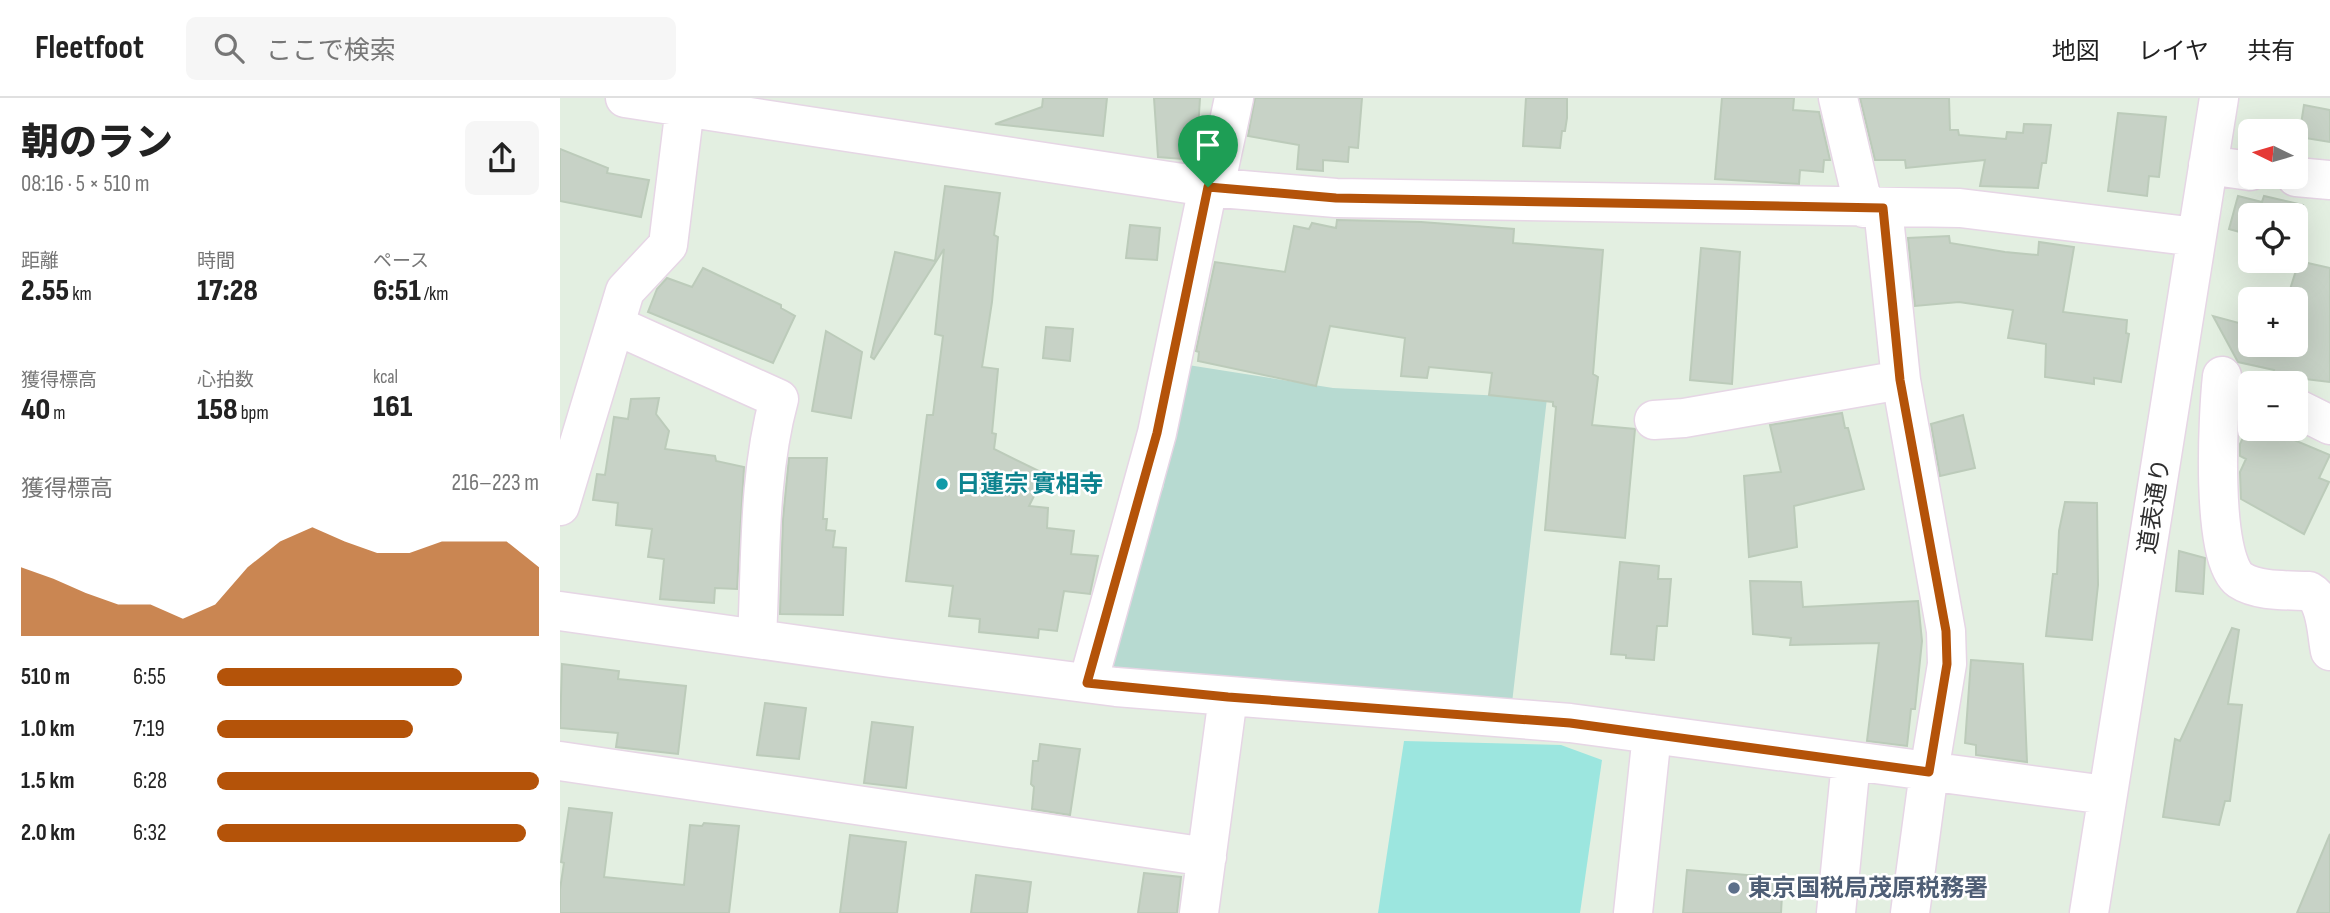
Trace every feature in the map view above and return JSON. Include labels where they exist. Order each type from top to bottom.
[{"type":"street","points":[[625,98],[1212,187],[1336,198],[1960,208],[2196,237]]},
{"type":"street","points":[[1087,683],[1157,433],[1234,98]]},
{"type":"street","points":[[1838,98],[1873,208],[1900,380],[1946,631],[1947,664],[1910,913]]},
{"type":"street","name":"道表通り","points":[[2088,913],[2219,98]]},
{"type":"street","points":[[560,506],[625,291],[668,245],[685,107]]},
{"type":"street","points":[[2208,165],[2238,169]]},
{"type":"street","points":[[2308,178],[2330,180]]},
{"type":"street","points":[[615,325],[779,398],[766,461],[757,639]]},
{"type":"street","points":[[2176,363],[2236,381],[2218,409],[2218,493],[2230,571],[2241,581],[2257,587],[2309,591],[2316,595],[2321,603],[2330,651]]},
{"type":"street","points":[[1654,420],[1684,418],[1900,380]]},
{"type":"street","points":[[2308,414],[2330,425]]},
{"type":"street","points":[[560,611],[1087,683],[1228,697],[1570,723],[2106,795]]},
{"type":"street","points":[[1199,913],[1228,697]]},
{"type":"street","points":[[1633,913],[1652,734]]},
{"type":"street","points":[[560,761],[1207,857]]},
{"type":"street","points":[[1836,913],[1851,762]]},
{"type":"shaded area","points":[[1188,365],[1333,388],[1547,398],[1512,703],[1119,672],[1107,658],[1149,511],[1163,489]]},
{"type":"shaded area","points":[[1404,741],[1561,745],[1602,760],[1580,913],[1378,913]]},
{"type":"building","points":[[1043,98],[1107,98],[1103,136],[995,124],[1042,107]]},
{"type":"building","points":[[1154,98],[1200,98],[1196,160],[1158,157]]},
{"type":"building","points":[[1255,98],[1362,98],[1358,148],[1349,147],[1348,162],[1323,160],[1323,171],[1297,169],[1299,145],[1248,136]]},
{"type":"building","points":[[1526,98],[1567,98],[1567,118],[1560,148],[1523,146]]},
{"type":"building","points":[[1722,98],[1794,98],[1793,110],[1819,112],[1830,160],[1824,160],[1823,172],[1800,170],[1799,184],[1715,179]]},
{"type":"building","points":[[1860,98],[1949,98],[1950,130],[1958,130],[1959,135],[2006,139],[2007,132],[2023,133],[2024,124],[2051,125],[2046,163],[2042,163],[2038,188],[1980,186],[1985,160],[1906,168],[1905,160],[1875,160]]},
{"type":"building","points":[[2304,105],[2330,110],[2330,142],[2308,138],[2308,119],[2302,119]]},
{"type":"building","points":[[2118,113],[2166,117],[2159,177],[2149,176],[2147,196],[2108,191]]},
{"type":"building","points":[[560,149],[608,168],[607,173],[649,180],[641,217],[560,201]]},
{"type":"building","name":"日蓮宗 實相寺","points":[[945,186],[1000,193],[994,235],[998,237],[992,302],[982,367],[998,369],[992,433],[996,434],[994,449],[1045,474],[1029,506],[1048,508],[1047,528],[1074,531],[1071,554],[1098,556],[1090,594],[1064,591],[1057,631],[1039,629],[1038,638],[979,632],[980,619],[949,616],[953,586],[906,581],[927,415],[933,415],[943,336],[935,334],[944,249],[874,359],[871,357],[895,252],[935,261]]},
{"type":"building","points":[[2238,196],[2262,202],[2264,196],[2294,203],[2238,203],[2238,232],[2229,229]]},
{"type":"building","points":[[1337,220],[1421,222],[1514,229],[1513,243],[1603,250],[1593,374],[1598,377],[1592,425],[1635,429],[1625,538],[1545,530],[1556,407],[1553,402],[1489,395],[1492,373],[1429,367],[1427,378],[1401,376],[1405,338],[1330,326],[1316,386],[1198,361],[1199,352],[1196,351],[1215,262],[1285,272],[1294,226],[1309,229],[1312,223],[1336,228]]},
{"type":"building","points":[[1130,225],[1160,228],[1157,260],[1126,258]]},
{"type":"building","points":[[1949,236],[1950,243],[2038,255],[2039,242],[2074,247],[2063,312],[2127,320],[2126,333],[2129,334],[2121,382],[2094,378],[2094,384],[2045,377],[2046,344],[2008,338],[2013,310],[1959,302],[1915,306],[1908,238]]},
{"type":"building","points":[[1701,248],[1740,252],[1732,384],[1690,380]]},
{"type":"building","points":[[2308,263],[2330,268],[2330,382],[2308,379],[2308,371],[2274,371],[2238,362],[2213,316],[2238,323],[2238,357],[2308,357],[2308,287],[2291,287],[2295,273],[2308,273]]},
{"type":"building","points":[[703,268],[781,305],[781,308],[795,316],[773,363],[648,312],[657,289],[667,278],[692,287]]},
{"type":"building","points":[[1046,327],[1073,329],[1070,361],[1043,358]]},
{"type":"building","points":[[826,331],[862,352],[851,418],[812,411]]},
{"type":"building","points":[[659,398],[656,414],[669,431],[665,449],[715,456],[716,461],[744,467],[737,589],[715,588],[714,603],[660,599],[664,559],[648,557],[652,529],[616,525],[618,503],[593,500],[597,474],[605,475],[614,417],[628,419],[631,399]]},
{"type":"building","points":[[1842,413],[1864,489],[1794,506],[1797,547],[1749,557],[1744,476],[1781,472],[1770,425]]},
{"type":"building","points":[[1963,415],[1975,468],[1940,476],[1931,424]]},
{"type":"building","points":[[2241,441],[2297,441],[2330,455],[2319,478],[2329,482],[2304,534],[2241,499],[2240,472],[2246,459],[2240,456]]},
{"type":"building","points":[[789,458],[827,458],[823,519],[827,519],[826,530],[835,531],[833,547],[846,548],[843,615],[780,614],[783,519]]},
{"type":"building","points":[[2065,502],[2097,503],[2098,585],[2092,640],[2046,636],[2053,574],[2057,574],[2059,531]]},
{"type":"building","points":[[2179,551],[2205,558],[2203,594],[2176,591]]},
{"type":"building","points":[[1620,562],[1659,566],[1658,579],[1671,579],[1667,626],[1657,626],[1654,660],[1611,654]]},
{"type":"building","points":[[1750,581],[1801,582],[1803,607],[1918,601],[1922,641],[1915,709],[1911,709],[1907,746],[1867,741],[1879,643],[1790,645],[1791,638],[1753,634]]},
{"type":"building","points":[[2232,628],[2239,630],[2228,704],[2242,705],[2230,801],[2225,801],[2219,825],[2163,817],[2175,739],[2180,741]]},
{"type":"building","points":[[1971,660],[2023,664],[2027,762],[1976,755],[1976,745],[1965,743]]},
{"type":"building","points":[[562,664],[619,671],[618,679],[686,686],[678,754],[616,747],[618,733],[560,728]]},
{"type":"building","points":[[765,703],[806,708],[799,759],[757,755]]},
{"type":"building","points":[[872,722],[913,727],[906,788],[864,783]]},
{"type":"building","points":[[1040,744],[1080,749],[1070,815],[1032,809],[1033,761],[1038,761]]},
{"type":"building","points":[[569,808],[612,813],[604,877],[684,885],[690,825],[702,826],[704,823],[739,826],[729,913],[560,913],[564,863],[561,862]]},
{"type":"building","points":[[2330,834],[2330,913],[2297,913]]},
{"type":"building","points":[[850,835],[906,842],[897,913],[840,913]]},
{"type":"building","name":"東京国税局茂原税務署","points":[[1687,870],[1783,878],[1781,913],[1683,913]]},
{"type":"building","points":[[1144,873],[1181,877],[1177,913],[1138,913]]},
{"type":"building","points":[[976,875],[1031,882],[1027,913],[971,913]]},
{"type":"place","name":"日蓮宗 實相寺","points":[[942,484]]},
{"type":"place","name":"東京国税局茂原税務署","points":[[1734,888]]},
{"type":"route","points":[[1208,187],[1336,198],[1883,208],[1900,380],[1946,631],[1947,664],[1929,772],[1570,723],[1228,697],[1087,683],[1157,433],[1208,187]]}]
